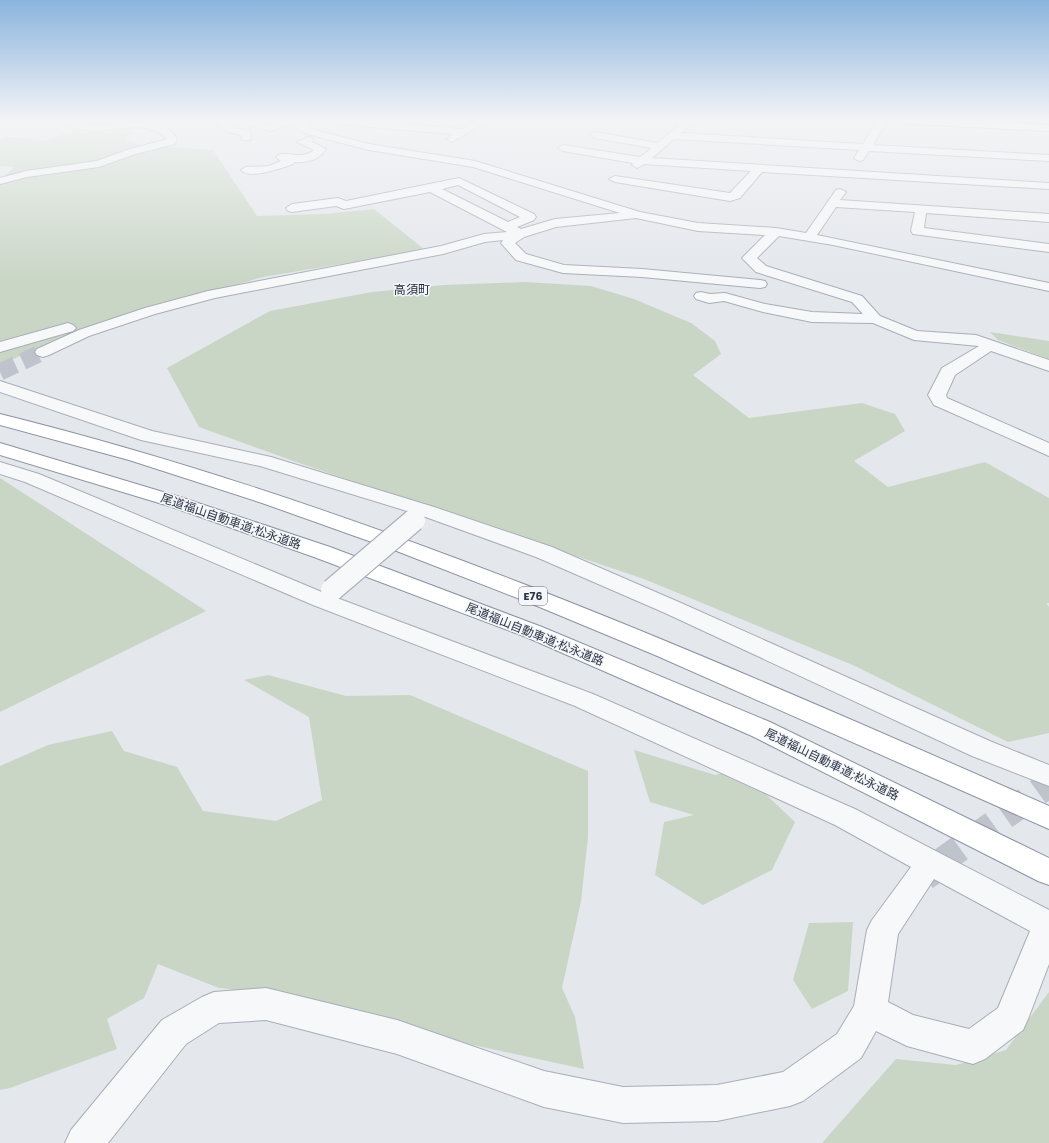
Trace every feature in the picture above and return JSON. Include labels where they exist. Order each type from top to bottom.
[{"type":"highway","name":"E76","points":[[0,419],[62,435],[206,478],[349,527],[558,605],[781,699],[1049,818]]},
{"type":"highway","name":"尾道福山自動車道;松永道路","points":[[0,449],[190,507],[322,552],[534,632],[761,729],[1044,870]]},
{"type":"street","points":[[0,181],[31,173]]},
{"type":"street","points":[[507,173],[583,196],[638,215],[698,227],[776,232],[809,237],[874,249],[1049,287]]},
{"type":"street","points":[[624,173],[612,181],[730,197],[736,196],[755,173]]},
{"type":"street","points":[[840,173],[1049,186]]},
{"type":"street","points":[[809,237],[850,174]]},
{"type":"street","points":[[331,212],[308,214],[296,212],[289,205],[338,202],[344,204],[386,193],[432,188],[459,181],[530,217],[508,226]]},
{"type":"street","points":[[386,193],[398,182]]},
{"type":"street","points":[[432,188],[508,226],[520,234]]},
{"type":"street","points":[[583,196],[596,190]]},
{"type":"street","points":[[832,203],[1049,218]]},
{"type":"street","points":[[921,210],[917,231],[1049,248]]},
{"type":"street","points":[[43,352],[84,334],[150,311],[213,294],[267,282],[427,254],[484,238],[520,234],[555,223],[638,215]]},
{"type":"street","points":[[776,232],[749,258],[761,269],[857,299],[875,319]]},
{"type":"street","points":[[520,234],[507,243],[511,249],[521,257],[563,268],[642,273],[760,284]]},
{"type":"street","points":[[748,303],[763,278],[758,272],[761,269]]},
{"type":"street","points":[[700,296],[709,299],[725,297],[763,308],[812,317],[875,319],[914,335],[976,340],[1049,366]]},
{"type":"street","points":[[0,347],[106,318],[150,311]]},
{"type":"street","points":[[988,344],[984,350],[948,372],[937,396],[940,401],[1049,450]]},
{"type":"street","points":[[0,386],[147,436],[264,461],[421,516],[544,552],[673,608],[982,749],[1049,776]]},
{"type":"street","points":[[0,468],[32,478],[327,595],[584,700],[838,813],[1048,926],[1011,1019],[973,1047],[907,1030],[870,1010]]},
{"type":"street","points":[[327,595],[421,516]]},
{"type":"street","points":[[84,1143],[174,1032],[214,1008],[266,1004],[397,1037],[544,1089],[623,1104],[717,1103],[790,1088],[849,1046],[870,1010],[883,930],[920,876]]},
{"type":"green space","points":[[7,173],[229,173],[257,216],[325,214],[374,209],[425,250],[263,277],[66,335],[0,365],[0,179]]},
{"type":"green space","points":[[525,282],[591,286],[634,299],[691,323],[715,341],[721,354],[693,375],[749,418],[862,403],[895,414],[905,431],[854,461],[888,487],[985,462],[1049,498],[1049,603],[1046,603],[1049,607],[1049,733],[1008,742],[855,666],[644,579],[296,462],[199,427],[167,368],[270,311],[372,292],[444,285]]},
{"type":"green space","points":[[990,332],[1049,341],[1049,359],[998,340]]},
{"type":"green space","points":[[0,478],[206,611],[0,712]]},
{"type":"green space","points":[[268,675],[346,696],[410,695],[588,771],[588,837],[581,901],[562,988],[575,1017],[584,1069],[459,1042],[258,992],[219,988],[158,964],[144,998],[107,1019],[117,1049],[10,1088],[0,1090],[0,766],[48,745],[112,731],[124,751],[177,767],[203,811],[276,821],[322,800],[309,717],[244,680]]},
{"type":"green space","points":[[634,750],[715,775],[739,769],[795,822],[772,870],[703,905],[655,875],[664,822],[694,815],[650,802]]},
{"type":"green space","points":[[853,922],[848,991],[812,1009],[793,980],[809,923]]},
{"type":"green space","points":[[1049,992],[1049,1143],[822,1143],[896,1059],[956,1065],[1006,1050]]},
{"type":"tunnel","points":[[0,372],[43,352]]},
{"type":"tunnel","points":[[938,864],[1049,784]]},
{"type":"tunnel","points":[[923,874],[939,863]]},
{"type":"district","name":"高須町","points":[[412,289]]}]
